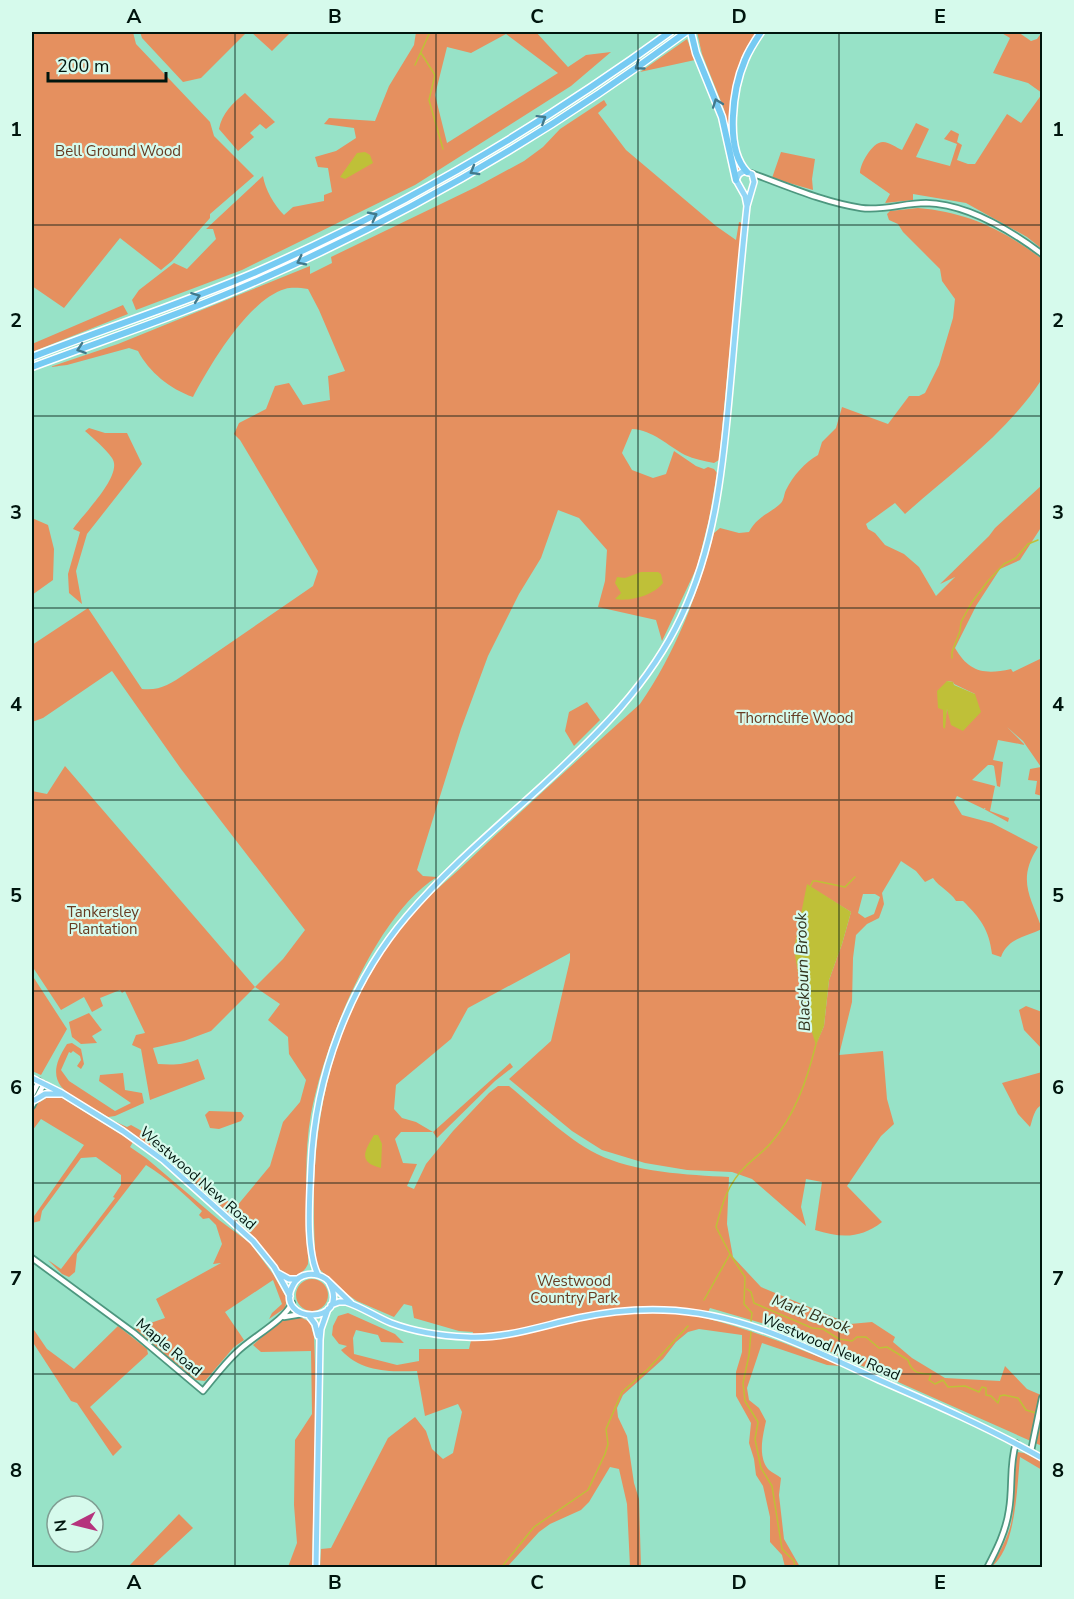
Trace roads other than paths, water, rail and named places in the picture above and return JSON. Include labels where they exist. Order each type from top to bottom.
[{"type":"highway","points":[[32,357],[141,318],[273,264],[408,198],[545,118],[670,32]]},
{"type":"highway","points":[[32,367],[144,327],[264,279],[422,201],[571,112],[686,32]]},
{"type":"highway","points":[[691,32],[696,53],[722,117],[736,180],[747,206]]},
{"type":"highway","points":[[305,1275],[311,1257],[312,1150],[317,1113],[327,1068],[337,1038],[349,1008],[369,971],[407,916],[580,751],[623,706],[668,644],[692,593],[712,531],[723,468],[747,206],[754,179],[742,165],[737,153],[734,108],[744,62],[761,32]]},
{"type":"highway","points":[[736,180],[739,174],[749,172]]},
{"type":"highway","points":[[741,188],[747,189],[753,185]]},
{"type":"highway","name":"Westwood New Road","points":[[32,1078],[131,1136],[154,1153],[242,1230],[277,1272],[291,1300]]},
{"type":"highway","points":[[33,1100],[48,1094],[61,1093]]},
{"type":"highway","points":[[311,1257],[318,1275]]},
{"type":"highway","points":[[277,1272],[289,1279],[318,1275],[329,1282],[333,1293],[321,1329],[320,1340],[316,1568]]},
{"type":"highway","points":[[299,1278],[292,1286],[291,1300],[302,1314],[316,1316],[329,1307]]},
{"type":"highway","name":"Westwood New Road","points":[[329,1282],[352,1304]]},
{"type":"highway","name":"Westwood New Road","points":[[329,1307],[342,1302],[352,1304],[405,1327],[429,1333],[469,1337],[490,1337],[523,1332],[579,1318],[638,1311],[664,1310],[704,1314],[771,1333],[805,1347],[1016,1443],[1042,1458]]},
{"type":"highway","points":[[309,1316],[315,1324],[320,1340]]},
{"type":"street","points":[[749,172],[834,202],[863,208],[925,203],[956,208],[1004,229],[1042,254]]},
{"type":"street","points":[[753,185],[768,180]]},
{"type":"street","points":[[33,1100],[41,1083]]},
{"type":"street","name":"Maple Road","points":[[32,1257],[134,1333],[203,1391],[235,1353],[260,1332],[282,1317],[302,1314]]},
{"type":"street","name":"Maple Road","points":[[282,1317],[291,1300]]},
{"type":"street","points":[[1031,1451],[1042,1398]]},
{"type":"street","points":[[987,1568],[1000,1544],[1006,1526],[1010,1507],[1012,1455],[1016,1443]]},
{"type":"water","points":[[365,152],[370,155],[373,163],[345,179],[340,177],[357,153]]},
{"type":"water","points":[[641,572],[658,572],[661,574],[663,583],[654,591],[641,597],[615,599],[621,593],[615,583],[617,577],[625,578]]},
{"type":"water","points":[[947,681],[975,694],[981,712],[963,731],[951,725],[947,709],[945,729],[943,727],[943,710],[938,708],[937,691]]},
{"type":"water","points":[[807,884],[851,912],[829,980],[824,1026],[816,1045],[804,1008],[794,949]]},
{"type":"water","points":[[374,1135],[378,1135],[382,1144],[381,1168],[366,1159],[366,1150]]},
{"type":"waterway","points":[[415,65],[430,32]]},
{"type":"waterway","points":[[421,53],[435,75],[429,100],[443,149]]},
{"type":"waterway","name":"Blackburn Brook","points":[[952,658],[961,622],[972,602],[1004,564],[1016,558],[1028,544],[1038,540]]},
{"type":"waterway","name":"Blackburn Brook","points":[[810,887],[813,881],[845,887],[855,877]]},
{"type":"waterway","name":"Blackburn Brook","points":[[751,1321],[752,1313],[744,1304],[745,1277],[716,1227],[723,1202],[735,1179],[770,1144],[793,1110],[809,1071],[816,1044]]},
{"type":"waterway","points":[[704,1300],[730,1254]]},
{"type":"waterway","name":"Mark Brook","points":[[747,1289],[751,1292],[754,1303],[812,1328],[823,1329],[839,1339],[852,1341],[857,1337],[866,1337],[879,1348],[887,1347],[908,1360],[917,1372],[931,1374],[929,1380],[935,1384],[943,1380],[948,1387],[965,1386],[979,1392],[982,1387],[986,1388],[986,1395],[991,1396],[998,1403],[1000,1396],[1018,1398],[1026,1410],[1036,1413]]},
{"type":"waterway","points":[[501,1568],[534,1527],[588,1490],[605,1454],[608,1444],[606,1429],[622,1392],[648,1369],[688,1326]]},
{"type":"waterway","points":[[751,1332],[743,1383],[745,1401],[758,1422],[755,1439],[761,1468],[772,1486],[782,1549],[794,1561],[795,1568]]},
{"type":"park label","name":"Bell Ground Wood","points":[[118,151]]},
{"type":"park label","name":"Thorncliffe Wood","points":[[795,718]]},
{"type":"park label","name":"Tankersley Plantation","points":[[103,920]]},
{"type":"park label","name":"Westwood Country Park","points":[[574,1290]]}]
